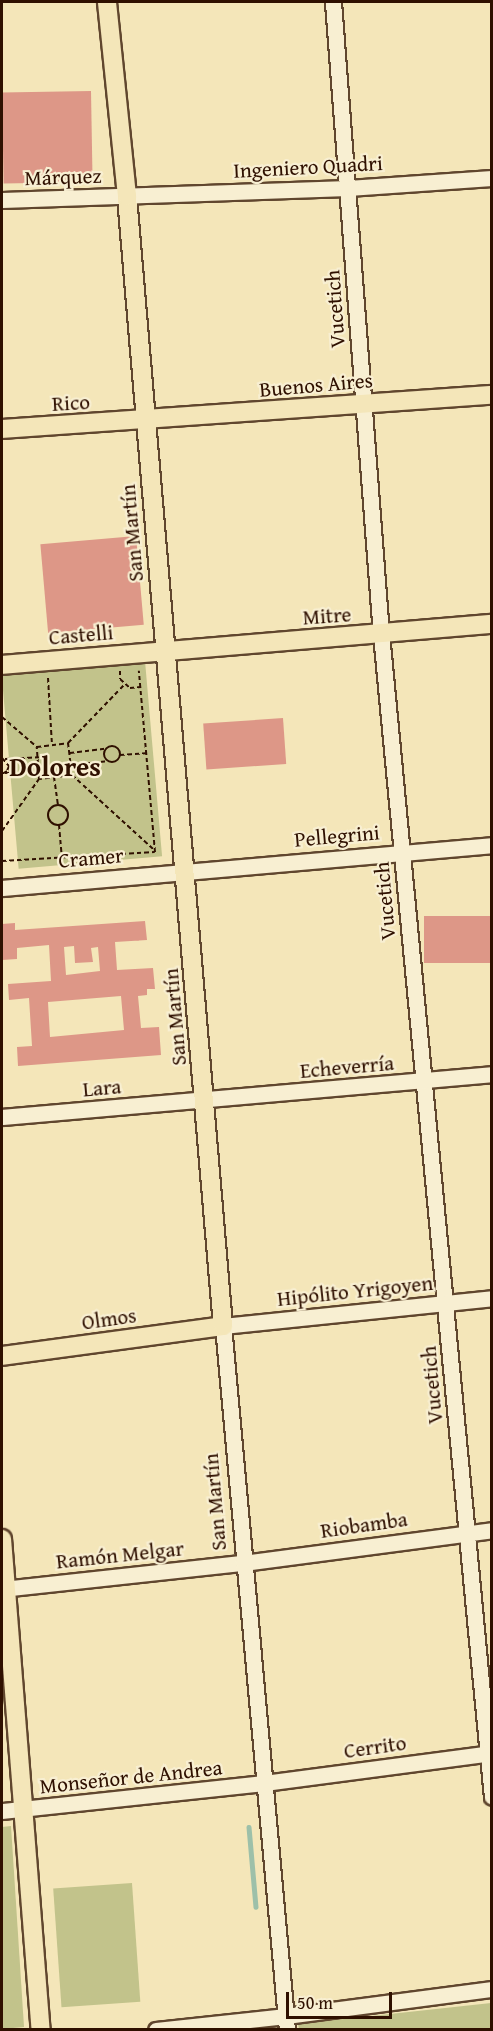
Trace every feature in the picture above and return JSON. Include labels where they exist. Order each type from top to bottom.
[{"type":"main road","name":"San Martín","points":[[107,2],[127,196],[144,421],[223,1326]]},
{"type":"main road","name":"Buenos Aires","points":[[144,421],[492,395]]},
{"type":"main road","name":"Rico","points":[[2,429],[144,421]]},
{"type":"main road","name":"Mitre","points":[[165,650],[492,624]]},
{"type":"main road","name":"Castelli","points":[[2,665],[165,650]]},
{"type":"main road","name":"Olmos","points":[[2,1356],[223,1326]]},
{"type":"main road","points":[[2,1539],[4,1589],[25,1809],[41,2030]]},
{"type":"street","name":"Vucetich","points":[[333,2],[381,634],[422,1082],[490,1753],[492,1797]]},
{"type":"street","name":"Ingeniero Quadri","points":[[127,196],[348,188],[492,178]]},
{"type":"street","name":"Márquez","points":[[2,200],[127,196]]},
{"type":"street","name":"Pellegrini","points":[[185,870],[492,845]]},
{"type":"street","name":"Cramer","points":[[2,888],[185,870]]},
{"type":"street","name":"Echeverría","points":[[205,1101],[492,1074]]},
{"type":"street","name":"Lara","points":[[2,1117],[205,1101]]},
{"type":"street","name":"Hipólito Yrigoyen","points":[[223,1326],[492,1298]]},
{"type":"street","name":"San Martín","points":[[223,1326],[286,2023]]},
{"type":"street","name":"Riobamba","points":[[243,1563],[492,1530]]},
{"type":"street","name":"Ramón Melgar","points":[[4,1589],[243,1563]]},
{"type":"street","name":"Cerrito","points":[[264,1783],[490,1753]]},
{"type":"street","name":"Monseñor de Andrea","points":[[2,1811],[264,1783]]},
{"type":"street","points":[[156,2030],[286,2023],[492,1989]]},
{"type":"path","points":[[139,669],[155,852]]},
{"type":"path","points":[[120,671],[120,679],[130,688],[141,687]]},
{"type":"path","points":[[48,678],[52,745]]},
{"type":"path","points":[[37,747],[68,743],[125,684]]},
{"type":"path","points":[[2,717],[37,747],[39,757],[39,779],[2,831]]},
{"type":"path","points":[[68,743],[72,775],[155,852]]},
{"type":"path","points":[[70,753],[115,746],[120,755]]},
{"type":"path","points":[[105,749],[104,757],[108,761]]},
{"type":"path","points":[[120,755],[146,753]]},
{"type":"path","points":[[71,765],[116,762],[120,755]]},
{"type":"path","points":[[3,758],[39,757]]},
{"type":"path","points":[[3,758],[9,766],[3,774]]},
{"type":"path","points":[[3,774],[39,771]]},
{"type":"path","points":[[39,779],[72,775]]},
{"type":"path","points":[[54,777],[58,806]]},
{"type":"path","points":[[52,807],[65,808],[68,817],[59,825],[52,824],[48,816],[52,807]]},
{"type":"path","points":[[59,825],[62,858]]},
{"type":"path","points":[[2,861],[155,852]]},
{"type":"green space","points":[[145,661],[162,856],[19,869],[2,674]]},
{"type":"green space","points":[[11,1826],[24,2027],[2,2029],[2,1827]]},
{"type":"green space","points":[[132,1883],[140,2002],[61,2007],[53,1889]]},
{"type":"green space","points":[[491,2003],[491,2029],[299,2029],[298,2024]]},
{"type":"building","points":[[91,91],[93,182],[4,184],[2,93]]},
{"type":"building","points":[[136,536],[144,625],[48,633],[40,544]]},
{"type":"building","points":[[283,718],[286,764],[206,769],[203,724]]},
{"type":"building","points":[[424,916],[492,916],[492,963],[424,963]]},
{"type":"building","points":[[145,921],[147,940],[115,942],[117,970],[153,968],[155,989],[147,989],[147,995],[138,996],[141,1028],[159,1027],[161,1055],[18,1066],[17,1047],[32,1046],[29,998],[9,1000],[8,984],[51,981],[49,945],[17,948],[17,959],[2,960],[2,924],[15,923],[15,930]],"holes":[[[74,946],[75,963],[93,962],[91,948],[98,947],[100,971],[66,975],[64,947]],[[121,996],[124,1030],[50,1037],[48,1002]]]},
{"type":"waterway","points":[[249,1827],[256,1907]]},
{"type":"district","name":"Dolores","points":[[55,767]]}]
